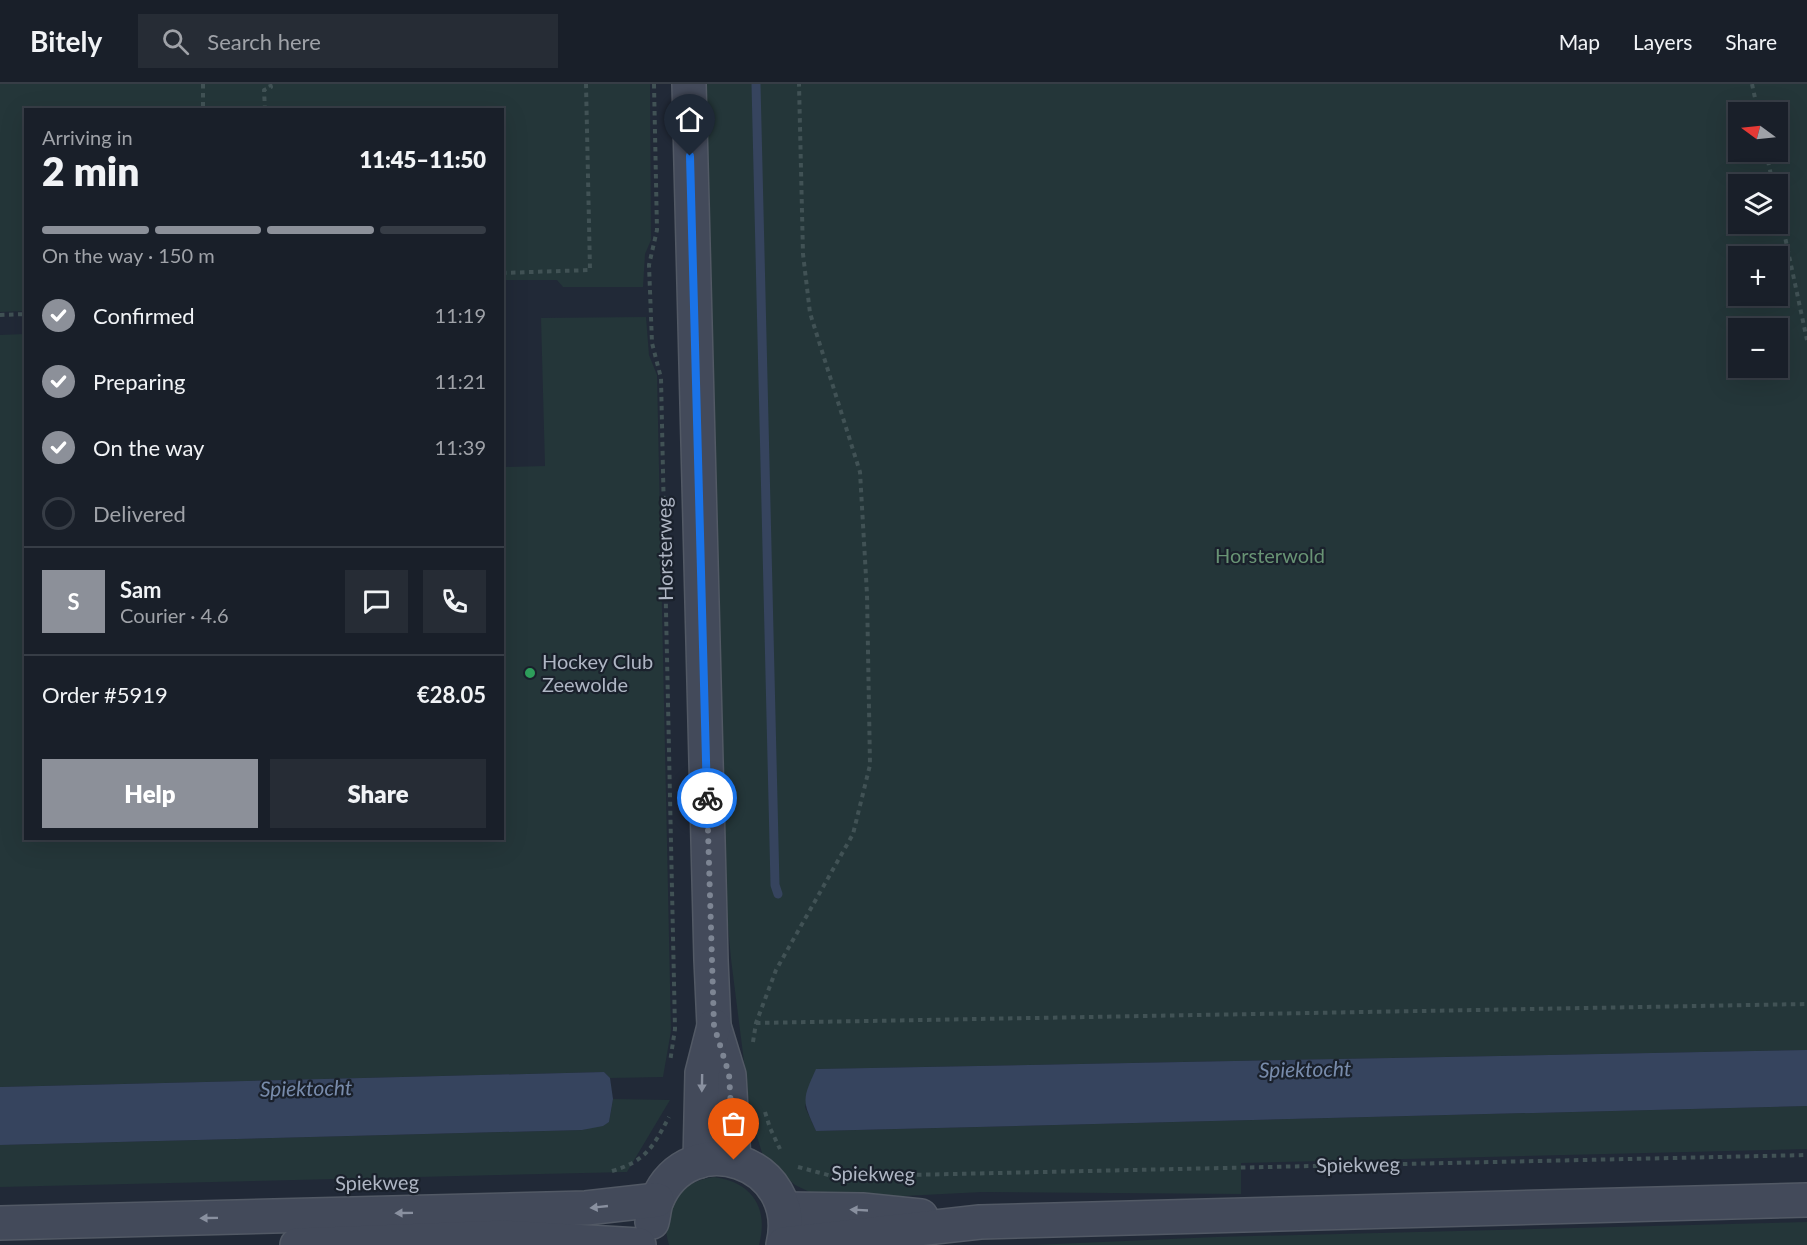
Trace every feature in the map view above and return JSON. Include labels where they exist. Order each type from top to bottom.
[{"type":"main road","name":"Horsterweg","points":[[689,84],[714,1026],[729,1074],[734,1160]]},
{"type":"main road","name":"Horsterweg","points":[[700,1161],[702,1073],[714,1026]]},
{"type":"main road","points":[[655,1245],[652,1223],[657,1200],[667,1183],[682,1170],[700,1161],[717,1158],[734,1160],[757,1170],[774,1187],[784,1209],[786,1226],[783,1244]]},
{"type":"main road","name":"Spiekweg","points":[[0,1223],[586,1208],[657,1200]]},
{"type":"main road","name":"Spiekweg","points":[[783,1244],[980,1222],[1807,1200]]},
{"type":"main road","name":"Spiekweg","points":[[784,1209],[861,1210],[980,1222]]},
{"type":"main road","points":[[297,1245],[505,1237],[639,1245]]},
{"type":"path","points":[[202,84],[203,108]]},
{"type":"path","points":[[265,108],[264,90],[270,87],[270,84]]},
{"type":"path","points":[[504,273],[590,270],[586,84]]},
{"type":"path","name":"Horsterweg","points":[[654,84],[657,230],[649,265],[652,343],[661,378],[674,1016]]},
{"type":"path","points":[[752,1038],[776,970],[853,834],[870,765],[867,594],[860,472],[810,313],[803,254],[799,84]]},
{"type":"path","points":[[1752,84],[1756,102]]},
{"type":"path","points":[[1784,234],[1807,340]]},
{"type":"path","points":[[0,315],[24,314]]},
{"type":"path","points":[[756,1023],[1807,1005]]},
{"type":"path","points":[[607,1173],[627,1167],[651,1150],[669,1117],[669,1095],[701,1094]]},
{"type":"path","points":[[764,1110],[782,1152]]},
{"type":"path","name":"Spiekweg","points":[[857,1176],[1807,1155]]},
{"type":"path","name":"Spiekweg","points":[[790,1160],[799,1167],[834,1177]]},
{"type":"green space","points":[[0,84],[650,84],[651,240],[645,254],[643,287],[563,287],[557,280],[504,280],[504,108],[24,108],[24,311],[0,312]]},
{"type":"green space","name":"Horsterwold","points":[[704,84],[1807,84],[1807,1050],[817,1069],[805,1107],[816,1131],[1807,1106],[1807,1149],[1241,1163],[1241,1194],[982,1192],[845,1199],[818,1196],[795,1185],[763,1156],[751,1117],[731,959],[722,859]]},
{"type":"green space","points":[[646,317],[649,355],[657,375],[671,1031],[663,1077],[610,1078],[604,1072],[0,1087],[0,335],[24,334],[24,840],[504,840],[504,467],[545,466],[541,318]]},
{"type":"green space","points":[[613,1099],[670,1100],[627,1172],[0,1187],[0,1145],[582,1130],[609,1122]]},
{"type":"green space","points":[[714,1177],[738,1185],[748,1191],[754,1199],[762,1219],[759,1245],[669,1245],[666,1220],[674,1199],[690,1185]]},
{"type":"green space","points":[[1807,1222],[1807,1245],[1033,1245],[1216,1237]]},
{"type":"water","name":"Spiektocht","points":[[1807,1050],[1807,1106],[816,1131],[806,1106],[806,1094],[816,1069]]},
{"type":"water","name":"Spiektocht","points":[[604,1072],[610,1078],[613,1099],[609,1122],[603,1126],[582,1130],[0,1145],[0,1087]]},
{"type":"waterway","points":[[756,84],[775,885],[778,894]]},
{"type":"way so far","points":[[707,798],[714,1026],[729,1074],[734,1160]]},
{"type":"place","name":"Hockey Club Zeewolde","points":[[530,673]]},
{"type":"route","points":[[690,156],[707,798]]}]
